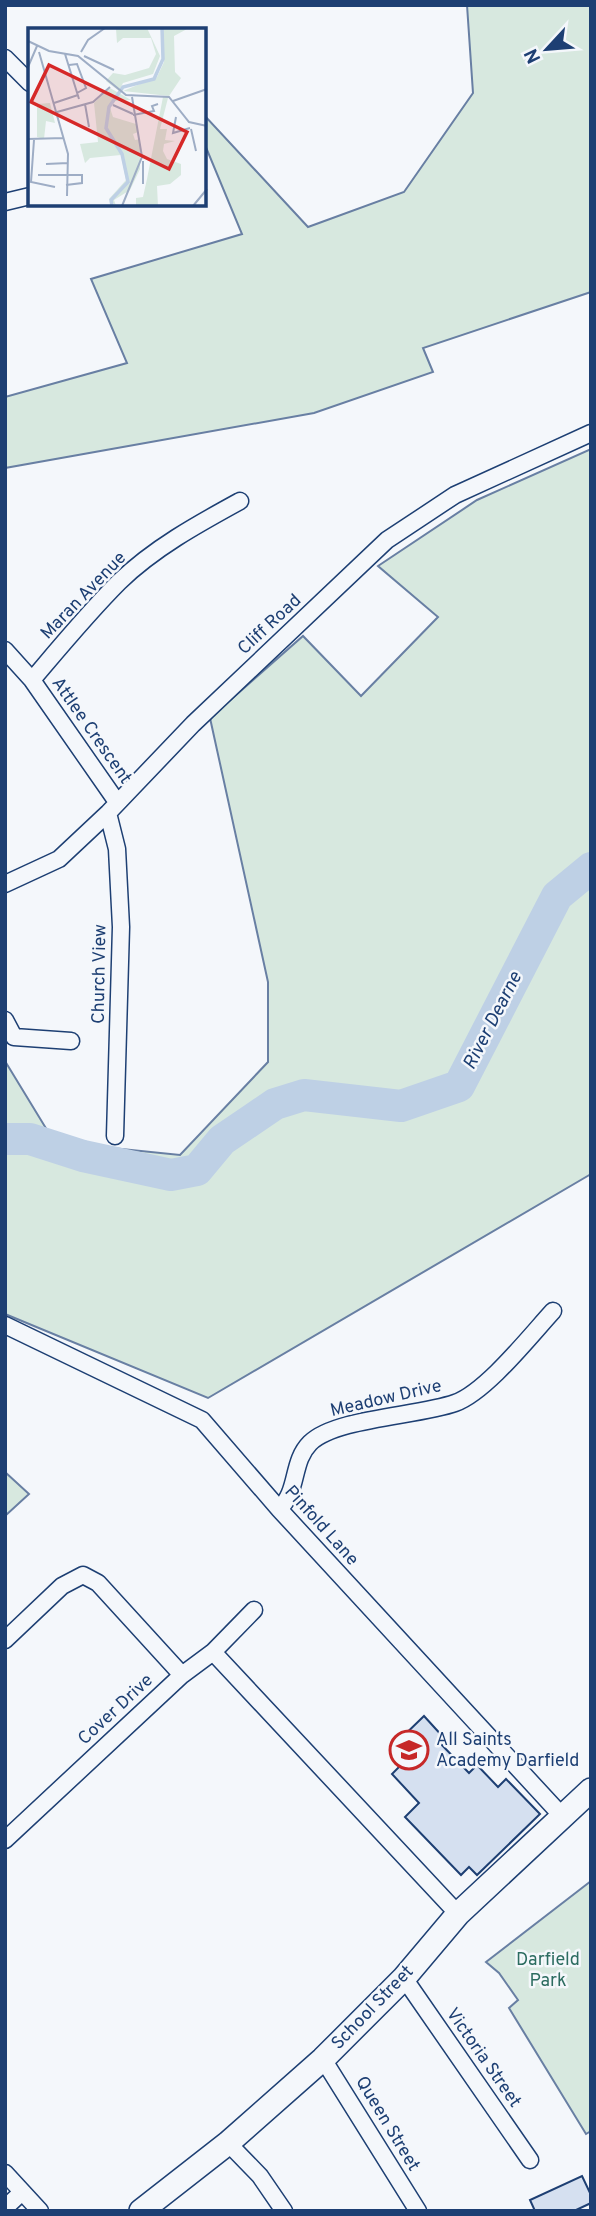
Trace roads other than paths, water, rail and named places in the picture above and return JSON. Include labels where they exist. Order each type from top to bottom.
[{"type":"street","points":[[5,58],[28,81]]},
{"type":"street","points":[[5,202],[28,196]]},
{"type":"street","name":"Cliff Road","points":[[5,884],[59,859],[193,724],[387,540],[455,495],[591,433]]},
{"type":"street","name":"Maran Avenue","points":[[33,680],[120,581],[194,526],[240,501]]},
{"type":"street","name":"Attlee Crescent","points":[[5,650],[33,680],[112,808]]},
{"type":"street","name":"Church View","points":[[112,808],[121,927],[115,1136]]},
{"type":"street","points":[[5,1020],[14,1037],[71,1041]]},
{"type":"street","name":"Meadow Drive","points":[[279,1509],[288,1501],[297,1464],[310,1443],[331,1430],[457,1403],[500,1368],[553,1311]]},
{"type":"street","name":"Pinfold Lane","points":[[5,1325],[202,1420],[279,1509],[562,1816]]},
{"type":"street","points":[[5,1640],[62,1586],[83,1575],[98,1583],[182,1675]]},
{"type":"street","name":"Cover Drive","points":[[5,1840],[182,1675],[213,1651],[254,1610]]},
{"type":"street","points":[[213,1651],[458,1914]]},
{"type":"street","name":"School Street","points":[[141,2211],[228,2143],[323,2059],[404,1978],[458,1914],[591,1790]]},
{"type":"street","name":"Victoria Street","points":[[404,1978],[530,2160]]},
{"type":"street","name":"Queen Street","points":[[323,2059],[418,2211]]},
{"type":"street","points":[[228,2143],[260,2176],[284,2211]]},
{"type":"street","points":[[5,2173],[40,2211]]},
{"type":"street","points":[[5,2208],[21,2193]]},
{"type":"waterway","name":"River Dearne","points":[[5,1139],[30,1139],[83,1156],[171,1175],[197,1170],[222,1140],[275,1104],[304,1095],[401,1106],[459,1086],[557,896],[591,868]]},
{"type":"place","name":"All Saints Academy Darfield","points":[[409,1750]]},
{"type":"park label","name":"Darfield Park","points":[[548,1970]]}]
